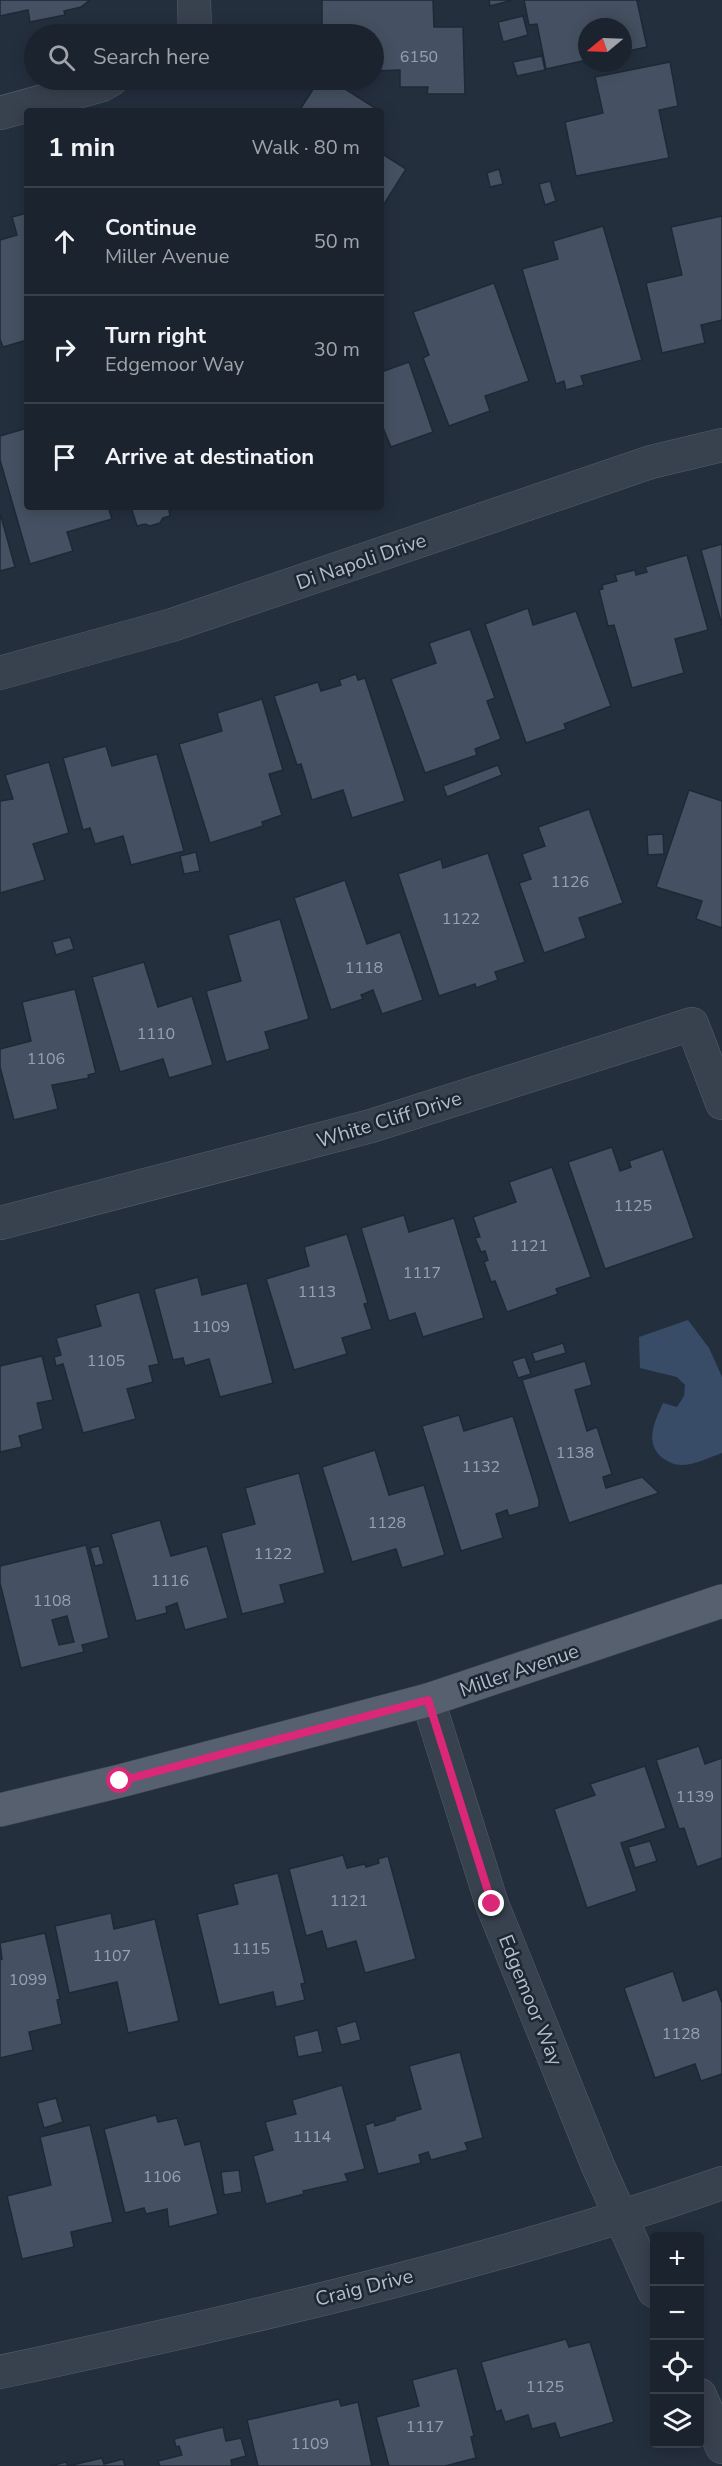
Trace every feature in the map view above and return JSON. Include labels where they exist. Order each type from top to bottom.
[{"type":"main road","name":"Miller Avenue","points":[[0,1810],[132,1778],[428,1700],[722,1601]]},
{"type":"street","points":[[194,0],[195,24]]},
{"type":"street","points":[[0,113],[81,90]]},
{"type":"street","name":"Di Napoli Drive","points":[[0,673],[172,625],[651,462],[722,445]]},
{"type":"street","name":"White Cliff Drive","points":[[0,1223],[371,1126],[692,1024],[722,1103]]},
{"type":"street","name":"Edgemoor Way","points":[[428,1700],[492,1904],[598,2166],[652,2286]]},
{"type":"street","name":"Craig Drive","points":[[0,2372],[211,2326],[451,2265],[621,2216],[722,2183]]},
{"type":"street","points":[[704,2406],[722,2447]]},
{"type":"water","points":[[688,1320],[709,1348],[722,1377],[722,1453],[681,1465],[664,1459],[658,1453],[652,1439],[663,1403],[677,1407],[684,1396],[685,1385],[677,1377],[640,1368],[639,1337]]},
{"type":"building","points":[[0,0],[90,0],[81,7],[64,11],[65,15],[30,22],[28,10],[0,16]]},
{"type":"building","points":[[322,0],[433,0],[434,27],[463,27],[465,94],[427,94],[428,87],[400,87],[400,70],[384,71],[384,24],[322,24]]},
{"type":"building","points":[[489,0],[513,0],[490,6]]},
{"type":"building","points":[[524,0],[641,0],[637,1],[647,47],[632,50],[632,18],[578,18],[578,62],[546,69],[537,24],[529,25]]},
{"type":"building","points":[[523,16],[528,35],[503,42],[498,22]]},
{"type":"building","points":[[542,56],[545,70],[517,76],[513,62]]},
{"type":"building","points":[[670,62],[678,106],[659,110],[669,158],[576,176],[565,122],[603,113],[595,77],[632,72],[632,70]]},
{"type":"building","points":[[313,90],[347,90],[375,108],[301,108]]},
{"type":"building","points":[[384,155],[406,169],[384,204]]},
{"type":"building","points":[[499,169],[503,184],[490,187],[487,173]]},
{"type":"building","points":[[550,181],[556,201],[545,205],[539,184]]},
{"type":"building","points":[[24,214],[24,341],[3,347],[0,339],[0,240],[17,235],[12,217]]},
{"type":"building","points":[[722,216],[722,320],[701,325],[705,343],[662,353],[646,283],[682,275],[671,227]]},
{"type":"building","points":[[603,226],[642,360],[581,376],[584,385],[566,390],[564,381],[556,384],[522,269],[558,259],[553,241]]},
{"type":"building","points":[[494,283],[529,381],[485,396],[490,411],[449,426],[423,358],[429,355],[413,312]]},
{"type":"building","points":[[409,362],[433,432],[391,447],[384,430],[384,371]]},
{"type":"building","points":[[24,429],[24,510],[109,510],[112,519],[67,532],[73,551],[30,564],[0,460],[0,436]]},
{"type":"building","points":[[132,510],[169,510],[170,516],[163,518],[160,523],[137,526]]},
{"type":"building","points":[[0,513],[15,567],[0,571]]},
{"type":"building","points":[[722,544],[722,625],[701,550]]},
{"type":"building","points":[[687,555],[708,630],[675,639],[684,673],[632,688],[614,625],[608,626],[599,590],[603,589],[602,585],[617,581],[615,575],[635,570],[636,575],[647,572],[645,567]]},
{"type":"building","points":[[528,608],[533,625],[576,611],[611,706],[564,724],[566,729],[526,743],[485,624]]},
{"type":"building","points":[[470,629],[495,698],[487,701],[501,739],[475,749],[477,755],[425,773],[391,679],[436,663],[429,643]]},
{"type":"building","points":[[356,674],[358,680],[365,678],[405,801],[352,818],[343,790],[312,800],[301,764],[297,765],[274,696],[318,682],[321,691],[341,685],[339,680]]},
{"type":"building","points":[[262,699],[283,770],[269,774],[282,815],[262,822],[263,826],[210,843],[179,744],[222,731],[217,713]]},
{"type":"building","points":[[106,746],[112,766],[157,754],[184,851],[131,865],[123,836],[95,844],[90,828],[83,830],[63,758]]},
{"type":"building","points":[[49,762],[69,833],[33,844],[45,880],[0,893],[0,801],[13,799],[5,775]]},
{"type":"building","points":[[498,765],[502,775],[447,797],[443,786]]},
{"type":"building","points":[[689,790],[722,801],[722,928],[696,919],[702,901],[656,887]]},
{"type":"building","points":[[589,809],[623,903],[579,918],[586,938],[544,953],[519,883],[531,879],[522,854],[545,846],[538,827]]},
{"type":"building","points":[[663,834],[664,854],[648,855],[647,835]]},
{"type":"building","points":[[196,852],[200,871],[184,874],[180,856]]},
{"type":"building","points":[[488,853],[525,962],[495,972],[498,980],[476,988],[475,984],[439,996],[398,874],[441,859],[443,868]]},
{"type":"building","points":[[345,880],[367,944],[400,932],[423,1000],[382,1014],[373,990],[361,995],[363,999],[331,1010],[294,898]]},
{"type":"building","points":[[280,919],[309,1019],[265,1032],[270,1049],[226,1062],[206,991],[241,981],[228,935]]},
{"type":"building","points":[[70,937],[74,949],[56,955],[52,942]]},
{"type":"building","points":[[144,962],[158,1007],[192,996],[213,1065],[169,1078],[163,1059],[120,1072],[92,977]]},
{"type":"building","points":[[75,989],[96,1073],[88,1075],[89,1078],[52,1085],[58,1109],[14,1120],[0,1067],[0,1049],[31,1041],[22,1002]]},
{"type":"building","points":[[612,1147],[620,1171],[631,1167],[629,1161],[663,1149],[694,1238],[605,1269],[568,1162]]},
{"type":"building","points":[[552,1167],[591,1277],[556,1289],[558,1294],[507,1312],[495,1281],[491,1282],[484,1262],[488,1260],[485,1251],[481,1252],[475,1238],[480,1237],[473,1217],[516,1202],[509,1182]]},
{"type":"building","points":[[404,1215],[409,1232],[454,1218],[484,1318],[423,1337],[415,1313],[389,1321],[361,1228]]},
{"type":"building","points":[[347,1234],[368,1303],[364,1304],[372,1329],[342,1338],[347,1354],[294,1370],[266,1279],[309,1266],[304,1247]]},
{"type":"building","points":[[198,1277],[202,1295],[247,1283],[273,1383],[220,1397],[209,1359],[185,1366],[183,1358],[173,1360],[154,1289]]},
{"type":"building","points":[[139,1292],[159,1364],[149,1366],[153,1382],[127,1389],[136,1419],[83,1433],[63,1364],[56,1366],[54,1357],[61,1355],[56,1338],[101,1326],[95,1305]]},
{"type":"building","points":[[563,1343],[566,1353],[535,1362],[532,1353]]},
{"type":"building","points":[[42,1356],[53,1400],[37,1403],[43,1429],[19,1436],[22,1447],[0,1452],[0,1366]]},
{"type":"building","points":[[525,1357],[531,1374],[518,1378],[512,1361]]},
{"type":"building","points":[[585,1361],[592,1385],[575,1390],[587,1431],[597,1427],[612,1474],[603,1477],[606,1488],[642,1477],[659,1493],[569,1523],[522,1380]]},
{"type":"building","points":[[459,1415],[464,1431],[513,1416],[539,1500],[539,1507],[509,1516],[507,1510],[496,1514],[503,1538],[461,1551],[422,1426]]},
{"type":"building","points":[[375,1450],[389,1495],[424,1485],[445,1555],[402,1568],[396,1549],[352,1562],[322,1467]]},
{"type":"building","points":[[299,1473],[325,1573],[280,1585],[285,1603],[242,1614],[221,1533],[255,1524],[245,1488]]},
{"type":"building","points":[[160,1520],[171,1556],[207,1546],[228,1618],[185,1630],[177,1603],[166,1607],[167,1613],[136,1621],[111,1534]]},
{"type":"building","points":[[86,1545],[109,1638],[82,1645],[84,1652],[21,1668],[0,1583],[0,1566]],"holes":[[[67,1616],[74,1642],[59,1645],[52,1620]]]},
{"type":"building","points":[[99,1546],[104,1564],[95,1566],[90,1548]]},
{"type":"building","points":[[699,1746],[705,1764],[722,1758],[722,1858],[697,1867],[684,1828],[679,1829],[656,1760]]},
{"type":"building","points":[[645,1766],[666,1828],[621,1843],[637,1891],[587,1908],[554,1809],[595,1795],[590,1784]]},
{"type":"building","points":[[650,1841],[657,1861],[635,1868],[628,1847]]},
{"type":"building","points":[[343,1855],[347,1868],[365,1864],[366,1867],[379,1863],[378,1859],[388,1856],[416,1959],[365,1973],[356,1941],[327,1949],[322,1931],[306,1936],[289,1869]]},
{"type":"building","points":[[278,1873],[305,1983],[301,1984],[305,2000],[276,2007],[273,1992],[219,2005],[197,1914],[238,1904],[233,1884]]},
{"type":"building","points":[[111,1913],[114,1929],[155,1919],[179,2021],[128,2033],[117,1982],[69,1993],[55,1926]]},
{"type":"building","points":[[45,1933],[60,1999],[57,2000],[62,2024],[29,2032],[33,2050],[0,2058],[0,1960],[2,1959],[0,1943]]},
{"type":"building","points":[[673,1971],[683,2001],[717,1989],[722,2003],[722,2074],[701,2081],[695,2064],[655,2078],[624,1988]]},
{"type":"building","points":[[356,2021],[361,2040],[341,2045],[336,2027]]},
{"type":"building","points":[[318,2030],[323,2052],[298,2057],[294,2036]]},
{"type":"building","points":[[460,2052],[483,2138],[465,2143],[468,2150],[431,2160],[428,2152],[419,2155],[421,2163],[378,2174],[365,2125],[374,2122],[375,2126],[421,2109],[409,2066]]},
{"type":"building","points":[[342,2085],[365,2169],[345,2174],[348,2181],[303,2191],[304,2194],[266,2204],[253,2156],[273,2150],[265,2122],[296,2114],[292,2100]]},
{"type":"building","points":[[56,2098],[63,2122],[44,2128],[37,2103]]},
{"type":"building","points":[[156,2115],[158,2122],[177,2118],[185,2145],[200,2141],[218,2214],[169,2227],[167,2209],[146,2214],[144,2208],[125,2213],[104,2129]]},
{"type":"building","points":[[90,2125],[113,2222],[71,2232],[74,2247],[22,2259],[7,2196],[51,2185],[40,2137]]},
{"type":"building","points":[[239,2170],[242,2192],[224,2195],[221,2172]]},
{"type":"building","points":[[566,2339],[569,2347],[590,2342],[614,2422],[560,2438],[555,2423],[532,2429],[528,2415],[505,2422],[501,2410],[496,2412],[481,2362]]},
{"type":"building","points":[[457,2368],[474,2436],[471,2437],[476,2458],[445,2466],[389,2466],[376,2417],[419,2406],[412,2380]]},
{"type":"building","points":[[339,2399],[341,2406],[358,2402],[372,2466],[258,2466],[247,2420]]},
{"type":"building","points":[[223,2427],[226,2441],[241,2438],[246,2456],[231,2460],[232,2466],[160,2466],[158,2461],[182,2455],[174,2439]]},
{"type":"building","points":[[102,2458],[104,2464],[123,2459],[125,2466],[68,2466]]},
{"type":"building","points":[[66,2462],[68,2466],[50,2466]]},
{"type":"route","points":[[120,1781],[428,1700],[492,1904]]}]
